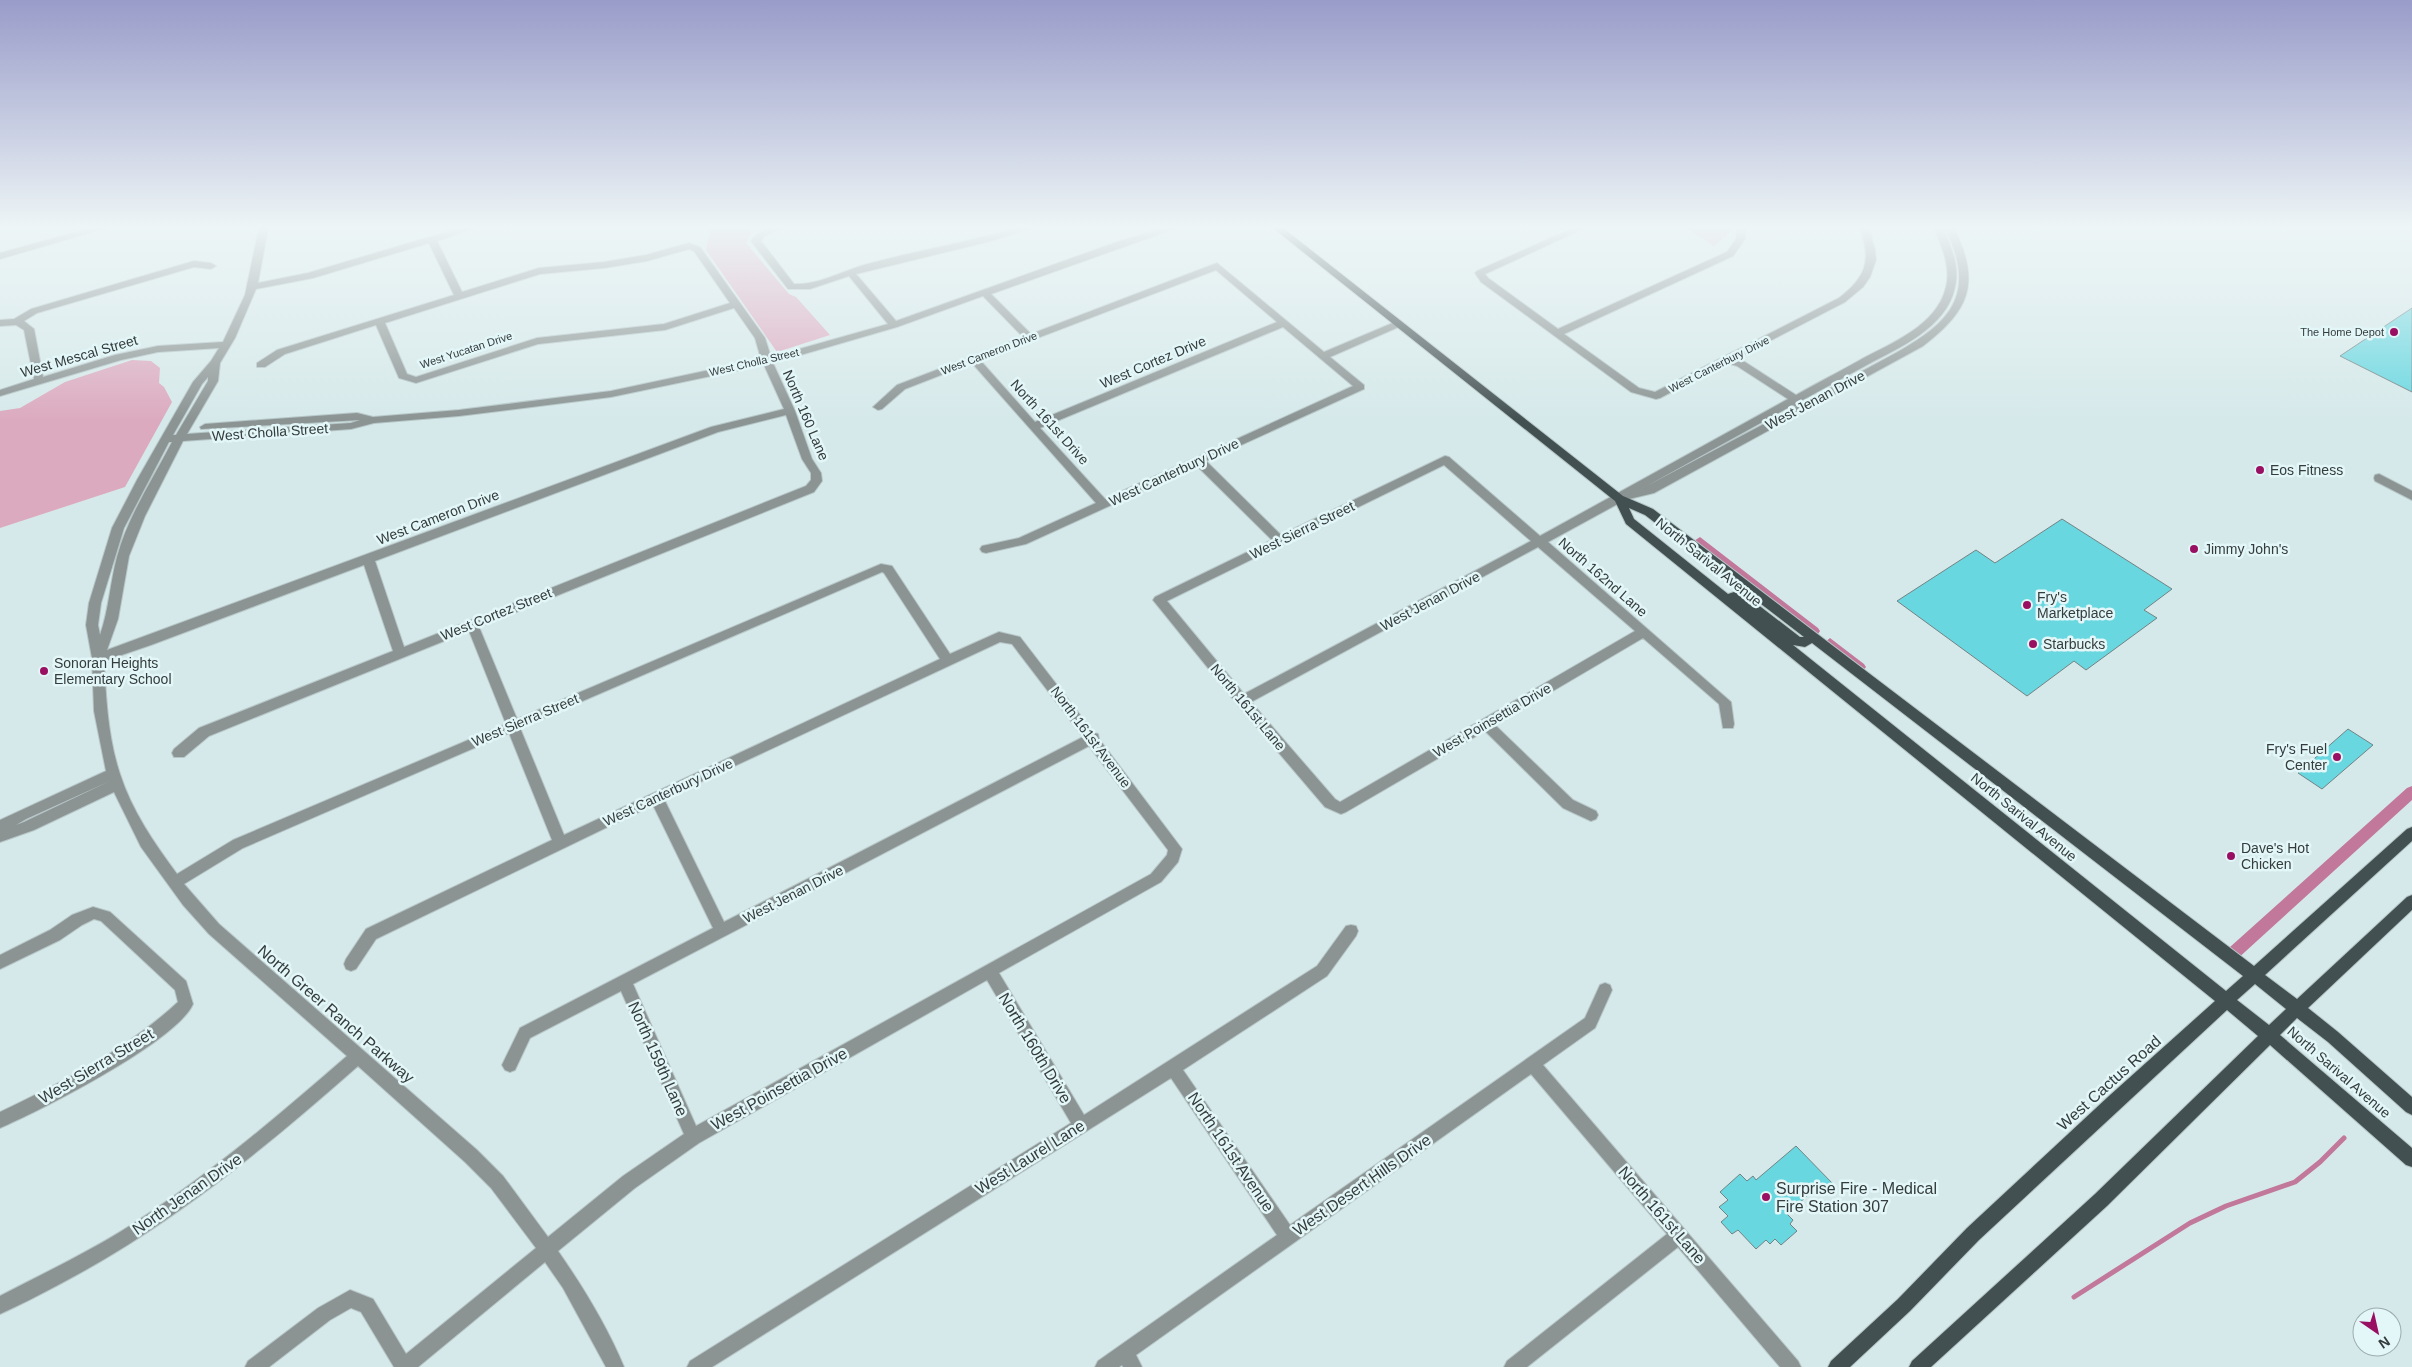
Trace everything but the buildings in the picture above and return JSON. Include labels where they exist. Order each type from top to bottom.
[{"type":"main road","name":"North Sarival Avenue","points":[[1357,292],[1619,499],[1649,512],[2254,975],[2333,1037],[2412,1108]]},
{"type":"main road","name":"North Sarival Avenue","points":[[1619,499],[1630,521],[2305,1064],[2412,1159]]},
{"type":"main road","points":[[1727,599],[1734,596],[1740,597],[1797,642],[1805,642],[1813,637]]},
{"type":"main road","name":"West Cactus Road","points":[[1837,1367],[1904,1304],[1973,1234],[2225,1001],[2412,833]]},
{"type":"main road","points":[[1918,1367],[2101,1200],[2242,1064],[2269,1035],[2412,901]]},
{"type":"street","points":[[16,322],[34,310],[95,292]]},
{"type":"street","name":"North Greer Ranch Parkway","points":[[98,658],[112,619],[123,556],[198,382],[216,363],[250,292]]},
{"type":"street","points":[[261,365],[281,352],[467,292]]},
{"type":"street","points":[[728,292],[760,338],[767,361]]},
{"type":"street","points":[[866,292],[894,325]]},
{"type":"street","name":"West Cholla Street","points":[[175,434],[351,426],[374,420],[459,413],[611,394],[767,361],[894,325],[988,292]]},
{"type":"street","name":"West Cameron Drive","points":[[878,407],[901,387],[1150,292]]},
{"type":"street","name":"West Cameron Drive","points":[[1247,292],[1284,323]]},
{"type":"street","points":[[1500,292],[1557,333],[1647,292]]},
{"type":"street","name":"West Canterbury Drive","points":[[1557,333],[1635,390],[1656,396],[1842,300],[1853,292]]},
{"type":"street","name":"West Jenan Drive","points":[[1794,404],[1912,336],[1928,323],[1943,305],[1949,292]]},
{"type":"street","name":"West Jenan Drive","points":[[1242,701],[1540,542],[1619,499],[1639,485],[1794,404],[1920,344],[1942,328],[1956,310],[1963,292]]},
{"type":"street","points":[[985,293],[1030,338]]},
{"type":"street","name":"West Yucatan Drive","points":[[379,321],[403,376],[416,380],[537,342],[665,326],[737,304]]},
{"type":"street","points":[[0,323],[16,322],[23,324],[29,329],[39,381]]},
{"type":"street","points":[[1284,323],[1323,356],[1398,324]]},
{"type":"street","name":"West Cortez Drive","points":[[1033,427],[1284,323]]},
{"type":"street","name":"West Mescal Street","points":[[0,393],[119,357],[158,349],[226,345]]},
{"type":"street","name":"West Canterbury Drive","points":[[986,549],[1022,541],[1360,387],[1323,356]]},
{"type":"street","name":"North 161st Drive","points":[[974,359],[1104,505]]},
{"type":"street","points":[[1727,360],[1734,369],[1794,404]]},
{"type":"street","name":"North 160 Lane","points":[[767,361],[790,412],[807,459],[816,473],[817,481]]},
{"type":"street","name":"West Cameron Drive","points":[[98,658],[147,642],[715,429],[790,412]]},
{"type":"street","name":"North Greer Ranch Parkway","points":[[175,434],[137,488],[118,528],[95,603],[92,625],[98,658],[100,711],[115,779],[138,829],[174,883],[214,929],[471,1156],[518,1208],[547,1248],[596,1328],[615,1367]]},
{"type":"street","name":"West Sierra Street","points":[[1159,600],[1445,460]]},
{"type":"street","name":"North 162nd Lane","points":[[1445,460],[1725,702],[1728,724]]},
{"type":"street","points":[[1199,461],[1280,541]]},
{"type":"street","points":[[2379,478],[2412,496]]},
{"type":"street","name":"West Cortez Street","points":[[179,753],[204,732],[810,489],[817,481]]},
{"type":"street","points":[[368,559],[400,653]]},
{"type":"street","name":"West Sierra Street","points":[[174,883],[238,844],[881,568],[888,569],[948,661]]},
{"type":"street","name":"North 161st Lane","points":[[1159,600],[1242,701],[1330,803],[1342,808]]},
{"type":"street","points":[[472,624],[560,843]]},
{"type":"street","name":"West Poinsettia Drive","points":[[1342,808],[1644,632]]},
{"type":"street","name":"West Canterbury Drive","points":[[351,964],[371,934],[656,797],[999,637]]},
{"type":"street","name":"North 161st Avenue","points":[[999,637],[1016,640],[1093,738],[1175,848]]},
{"type":"street","points":[[1486,723],[1568,804],[1592,815]]},
{"type":"street","name":"West Jenan Drive","points":[[510,1065],[525,1033],[1093,738]]},
{"type":"street","points":[[0,827],[115,779]]},
{"type":"street","points":[[0,836],[29,826],[115,779]]},
{"type":"street","points":[[656,797],[721,930]]},
{"type":"street","name":"West Poinsettia Drive","points":[[404,1367],[651,1164],[693,1137],[1156,878],[1173,858],[1175,848]]},
{"type":"street","name":"West Sierra Street","points":[[0,962],[55,935],[77,920],[93,913],[105,916],[181,986],[186,1004],[170,1021],[106,1065],[52,1096],[0,1120]]},
{"type":"street","name":"West Laurel Lane","points":[[696,1367],[1173,1068],[1322,971],[1350,931]]},
{"type":"street","name":"North 160th Drive","points":[[990,971],[1081,1124]]},
{"type":"street","name":"North 159th Lane","points":[[624,981],[693,1137]]},
{"type":"street","name":"West Desert Hills Drive","points":[[1104,1367],[1129,1360],[1288,1236],[1590,1023],[1605,990]]},
{"type":"street","name":"North Jenan Drive","points":[[0,1305],[108,1248],[155,1219],[260,1142],[357,1056]]},
{"type":"street","name":"North 161st Lane","points":[[1532,1064],[1792,1367]]},
{"type":"street","name":"North 161st Avenue","points":[[1173,1068],[1288,1236]]},
{"type":"street","points":[[1514,1367],[1679,1234]]},
{"type":"street","points":[[254,1367],[324,1314],[350,1299],[367,1305],[404,1367]]},
{"type":"shaded area","points":[[735,292],[787,292],[796,297],[830,335],[777,352]]},
{"type":"shaded area","points":[[132,360],[151,361],[160,368],[159,383],[164,387],[172,402],[125,487],[0,528],[0,411],[20,408],[65,382]]},
{"type":"waterway","points":[[1700,541],[1814,631]]},
{"type":"waterway","points":[[1830,643],[1860,667]]},
{"type":"waterway","points":[[2222,950],[2230,956],[2412,792]]},
{"type":"waterway","points":[[2074,1297],[2190,1223],[2226,1206],[2295,1182],[2320,1162],[2344,1138]]},
{"type":"place","name":"The Home Depot","points":[[2394,332]]},
{"type":"place","name":"Eos Fitness","points":[[2260,470]]},
{"type":"place","name":"Jimmy John's","points":[[2194,549]]},
{"type":"place","name":"Fry's Marketplace","points":[[2027,605]]},
{"type":"place","name":"Starbucks","points":[[2033,644]]},
{"type":"place","name":"Sonoran Heights Elementary School","points":[[44,671]]},
{"type":"place","name":"Fry's Fuel Center","points":[[2337,757]]},
{"type":"place","name":"Dave's Hot Chicken","points":[[2231,856]]},
{"type":"place","name":"Surprise Fire - Medical Fire Station 307","points":[[1766,1197]]}]
